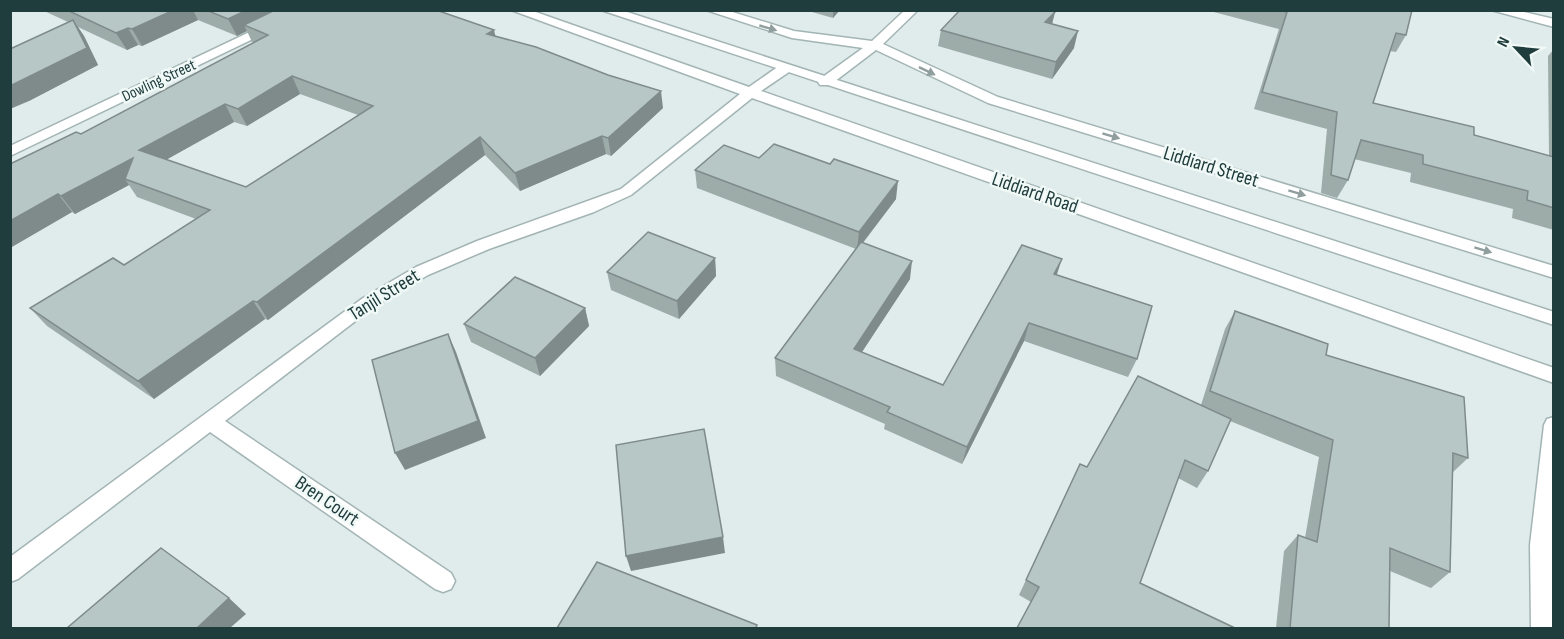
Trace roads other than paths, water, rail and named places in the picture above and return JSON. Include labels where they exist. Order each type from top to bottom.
[{"type":"street","name":"Dowling Street","points":[[10,152],[308,10]]},
{"type":"street","name":"Liddiard Road","points":[[517,10],[1554,376]]},
{"type":"street","name":"Liddiard Road","points":[[607,10],[1554,319]]},
{"type":"street","points":[[712,10],[792,34],[875,45]]},
{"type":"street","points":[[825,82],[875,45],[912,10]]},
{"type":"street","points":[[1497,10],[1554,23]]},
{"type":"street","name":"Liddiard Street","points":[[875,45],[935,75],[993,100],[1554,272]]},
{"type":"street","name":"Tanjil Street","points":[[10,571],[369,302],[422,271],[483,245],[626,192],[749,93],[784,69]]},
{"type":"street","name":"Bren Court","points":[[210,421],[443,581]]},
{"type":"street","points":[[1543,628],[1541,545],[1554,425]]}]
